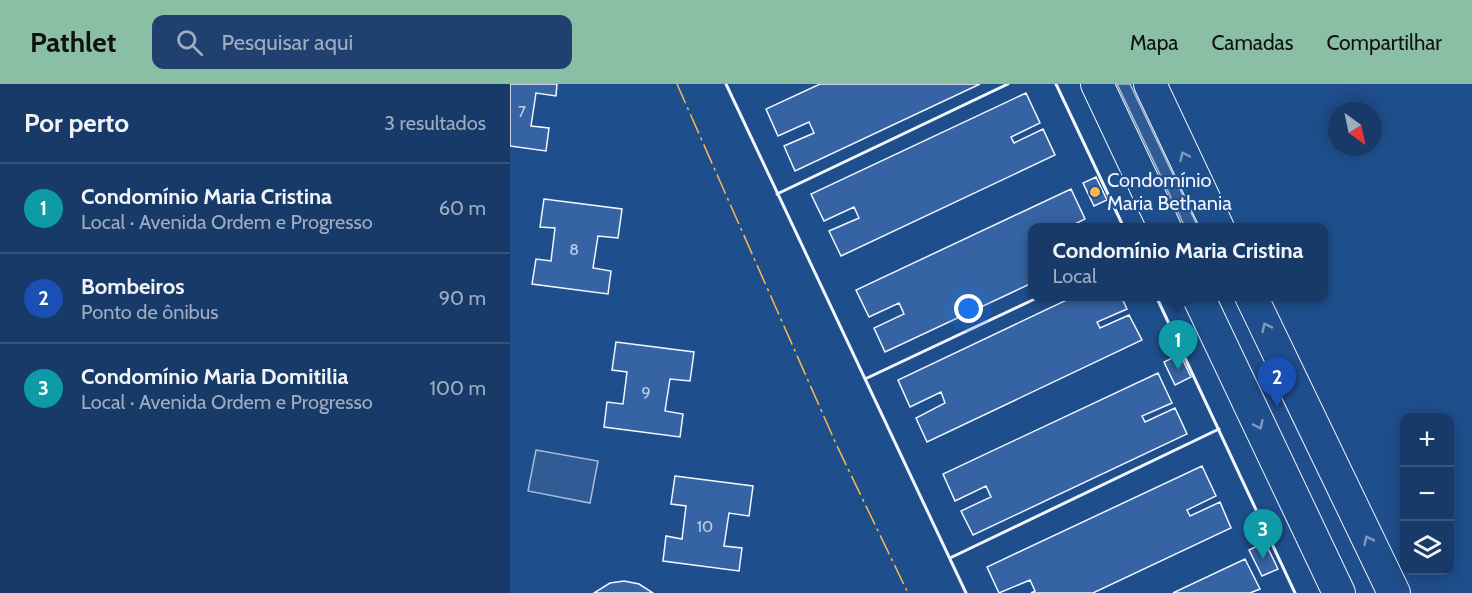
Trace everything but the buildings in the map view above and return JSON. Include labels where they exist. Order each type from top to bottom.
[{"type":"main road","points":[[1097,84],[1163,223]]},
{"type":"main road","points":[[1150,84],[1216,223]]},
{"type":"main road","points":[[1200,301],[1339,593]]},
{"type":"main road","points":[[1253,301],[1394,593]]},
{"type":"shaded area","points":[[1117,84],[1130,84],[1196,223],[1183,223]]},
{"type":"shaded area","points":[[536,450],[598,461],[590,503],[528,491]]},
{"type":"fence","points":[[1056,84],[1122,223]]},
{"type":"fence","points":[[1158,301],[1295,593]]},
{"type":"wall","points":[[726,84],[966,593]]},
{"type":"wall","points":[[777,194],[1008,84]]},
{"type":"wall","points":[[1056,84],[1122,223]]},
{"type":"wall","points":[[865,379],[1030,301]]},
{"type":"wall","points":[[1158,301],[1295,593]]},
{"type":"wall","points":[[950,558],[1219,429]]},
{"type":"power","points":[[677,84],[837,446],[908,593]]},
{"type":"place","name":"Condomínio Maria Bethania","points":[[1095,192]]},
{"type":"place","name":"Condomínio Maria Cristina","points":[[1178,370]]},
{"type":"place","name":"Bombeiros","points":[[1277,407]]},
{"type":"place","name":"Condomínio Maria Domitilia","points":[[1263,559]]}]
